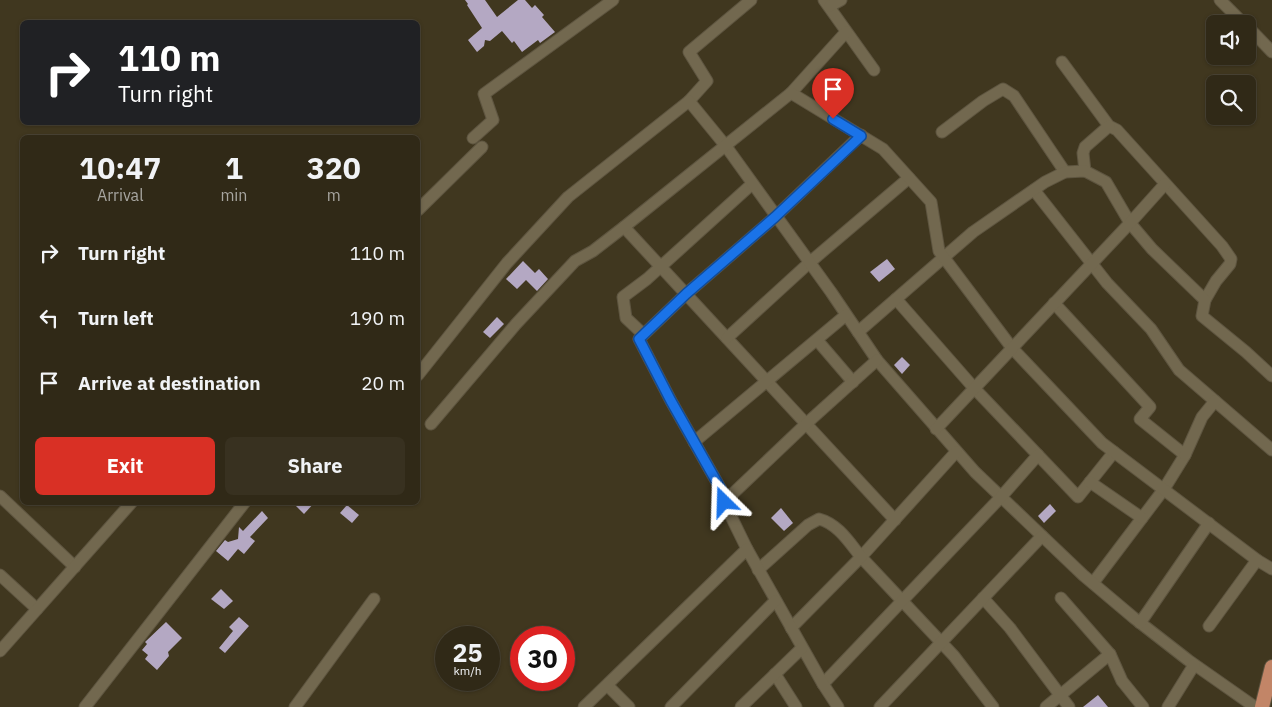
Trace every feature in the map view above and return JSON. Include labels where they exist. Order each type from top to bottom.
[{"type":"main road","points":[[1263,705],[1272,668]]},
{"type":"street","points":[[473,138],[493,120],[484,94],[613,0]]},
{"type":"street","points":[[420,372],[506,263],[568,197],[689,101],[707,81],[689,52],[751,0]]},
{"type":"street","points":[[841,0],[827,3],[874,70]]},
{"type":"street","points":[[1220,0],[1235,15]]},
{"type":"street","points":[[430,424],[516,324],[575,261],[593,251],[624,227],[791,93],[846,32]]},
{"type":"street","points":[[1256,35],[1272,52]]},
{"type":"street","points":[[1062,62],[1109,126],[1117,130],[1222,246],[1231,259],[1230,264],[1216,281],[1205,300],[1202,316],[1272,376]]},
{"type":"street","points":[[942,132],[982,101],[1003,89],[1014,96],[1065,172]]},
{"type":"street","points":[[791,93],[883,149],[931,202],[939,251],[1012,348],[1102,442],[1257,560],[1272,569]]},
{"type":"street","points":[[689,101],[725,146],[877,360],[974,472],[1093,583],[1140,623],[1194,665],[1263,705]]},
{"type":"street","points":[[1085,171],[1083,153],[1085,147],[1109,126]]},
{"type":"street","points":[[838,707],[822,684],[747,550],[724,502],[723,493],[639,339],[686,294],[775,217],[861,136]]},
{"type":"street","points":[[420,208],[482,148]]},
{"type":"street","points":[[858,332],[972,232],[1034,190],[1065,172],[1085,171],[1106,182],[1130,223],[1152,249],[1205,300]]},
{"type":"street","points":[[727,338],[809,263],[909,178]]},
{"type":"street","points":[[643,334],[626,318],[623,297],[647,280],[752,184]]},
{"type":"street","points":[[936,429],[1092,264],[1164,184]]},
{"type":"street","points":[[1034,190],[1107,284],[1151,329],[1179,370],[1272,450]]},
{"type":"street","points":[[624,227],[895,520]]},
{"type":"street","points":[[896,299],[974,388],[1078,497],[1114,452]]},
{"type":"street","points":[[1054,303],[1150,407],[1140,419],[1185,455]]},
{"type":"street","points":[[694,442],[846,315]]},
{"type":"street","points":[[817,340],[853,382]]},
{"type":"street","points":[[724,502],[877,360]]},
{"type":"street","points":[[1093,583],[1164,490],[1185,455],[1202,418],[1215,401]]},
{"type":"street","points":[[791,628],[895,520],[956,452]]},
{"type":"street","points":[[822,684],[1001,497],[1038,455]]},
{"type":"street","points":[[1090,482],[1142,518]]},
{"type":"street","points":[[0,496],[75,567]]},
{"type":"street","points":[[0,651],[129,505]]},
{"type":"street","points":[[85,707],[243,505]]},
{"type":"street","points":[[758,570],[808,524],[819,519],[834,526],[847,539],[860,557],[954,656],[993,707]]},
{"type":"street","points":[[1140,623],[1209,524]]},
{"type":"street","points":[[880,707],[1042,536]]},
{"type":"street","points":[[584,707],[608,686],[747,550]]},
{"type":"street","points":[[1209,626],[1257,560]]},
{"type":"street","points":[[0,575],[37,609]]},
{"type":"street","points":[[983,598],[1010,628],[1069,707]]},
{"type":"street","points":[[1061,598],[1110,654],[1122,681],[1144,707]]},
{"type":"street","points":[[295,707],[374,599]]},
{"type":"street","points":[[671,707],[775,601]]},
{"type":"street","points":[[741,707],[802,648]]},
{"type":"street","points":[[1046,707],[1110,654]]},
{"type":"street","points":[[1168,707],[1194,665]]},
{"type":"street","points":[[775,674],[796,707]]},
{"type":"street","points":[[608,686],[629,707]]},
{"type":"building","points":[[465,0],[485,0],[497,17],[518,0],[525,0],[532,8],[535,5],[544,15],[542,17],[555,32],[540,43],[538,40],[522,52],[514,41],[512,43],[502,31],[490,41],[485,40],[484,46],[477,52],[468,40],[482,28]]},
{"type":"building","points":[[887,259],[895,269],[879,282],[870,272]]},
{"type":"building","points":[[523,261],[535,273],[539,269],[548,279],[537,291],[526,280],[517,289],[506,279]]},
{"type":"building","points":[[497,317],[504,324],[490,338],[483,332]]},
{"type":"building","points":[[902,357],[910,365],[902,374],[894,365]]},
{"type":"building","points":[[1050,504],[1056,511],[1044,523],[1038,516]]},
{"type":"building","points":[[295,505],[312,505],[304,514]]},
{"type":"building","points":[[347,505],[359,515],[352,523],[340,513]]},
{"type":"building","points":[[781,508],[793,523],[784,531],[771,518]]},
{"type":"building","points":[[262,511],[268,518],[250,537],[255,541],[244,554],[238,549],[228,561],[216,551],[225,540],[228,542],[238,539],[239,527],[243,531]]},
{"type":"building","points":[[221,589],[233,601],[224,609],[211,599]]},
{"type":"building","points":[[239,617],[249,626],[225,653],[219,648],[233,631],[229,627]]},
{"type":"building","points":[[166,622],[182,638],[168,652],[169,656],[157,670],[145,659],[148,655],[142,650],[147,644],[145,642]]},
{"type":"building","points":[[1098,695],[1108,707],[1083,707]]},
{"type":"route","points":[[724,502],[723,493],[671,401],[639,339],[686,294],[775,217],[861,136],[833,119]]}]
